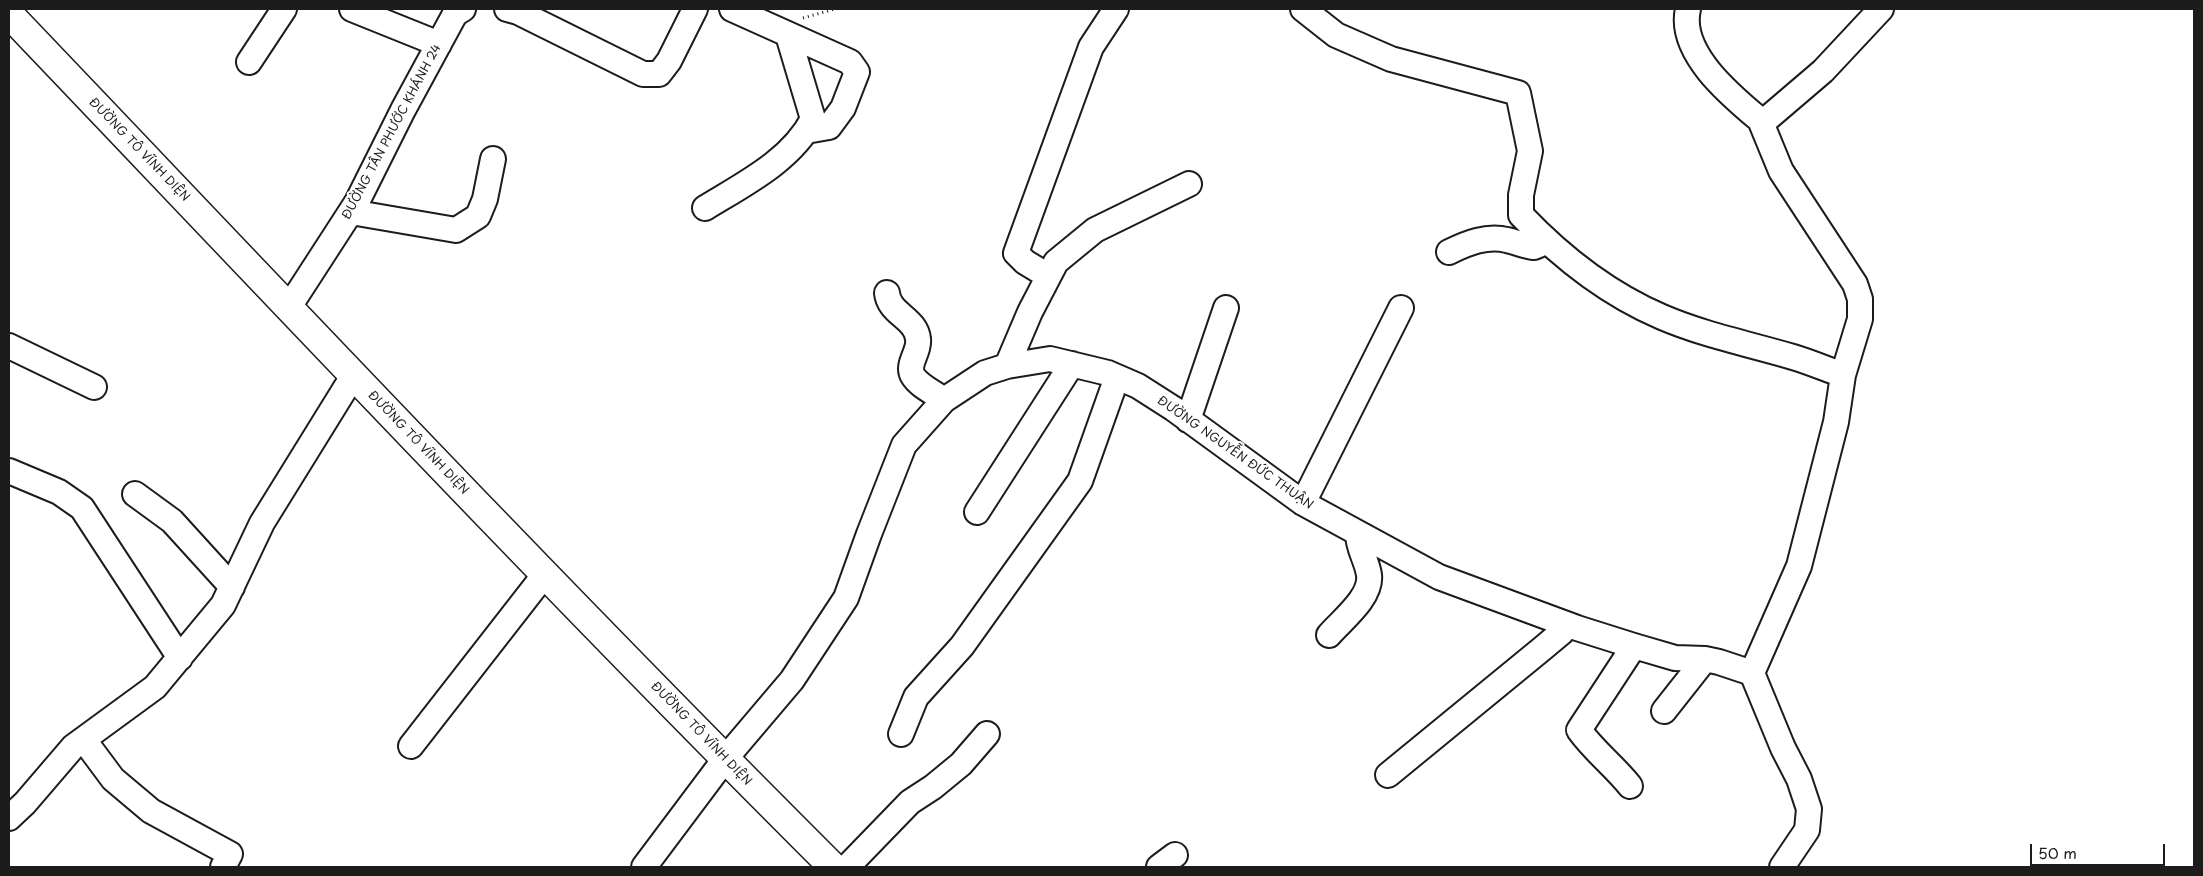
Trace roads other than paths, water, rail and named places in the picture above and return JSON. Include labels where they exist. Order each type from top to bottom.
[{"type":"main road","name":"ĐƯỜNG TÔ VĨNH DIỆN","points":[[9,14],[353,376],[724,759],[833,867]]},
{"type":"street","points":[[249,62],[284,9]]},
{"type":"street","points":[[352,9],[439,44]]},
{"type":"street","name":"ĐƯỜNG TÂN PHƯỚC KHÁNH 24","points":[[289,307],[351,212],[455,14],[463,9]]},
{"type":"street","points":[[507,9],[518,12],[643,74],[659,74],[669,61],[695,9]]},
{"type":"street","points":[[732,9],[850,62],[857,72],[843,108],[829,127],[806,131]]},
{"type":"street","points":[[1048,276],[1025,262],[1016,253],[1091,47],[1116,9]]},
{"type":"street","points":[[1304,9],[1336,35],[1391,59],[1518,93],[1530,151],[1521,195],[1521,215],[1546,242],[1586,273],[1661,316],[1722,339],[1793,357],[1843,375]]},
{"type":"street","points":[[1688,9],[1685,20],[1688,38],[1720,85],[1760,120],[1781,171],[1855,284],[1860,299],[1860,319],[1843,375],[1836,422],[1799,566],[1752,673],[1783,748],[1799,780],[1809,809],[1807,830],[1782,867]]},
{"type":"street","points":[[1760,120],[1768,118],[1823,71],[1881,9]]},
{"type":"street","points":[[705,208],[772,165],[803,137],[813,119],[788,35]]},
{"type":"street","points":[[351,212],[456,230],[478,216],[485,199],[494,159]]},
{"type":"street","points":[[1007,366],[1030,312],[1056,262],[1095,230],[1189,184]]},
{"type":"street","points":[[1449,252],[1482,239],[1504,239],[1534,248],[1546,242]]},
{"type":"street","points":[[887,293],[890,304],[910,323],[917,334],[918,343],[911,367],[913,375],[944,400]]},
{"type":"street","points":[[1188,420],[1226,308]]},
{"type":"street","points":[[1303,503],[1401,308]]},
{"type":"street","points":[[9,346],[94,387]]},
{"type":"street","name":"ĐƯỜNG NGUYỄN ĐỨC THUẬN","points":[[644,867],[724,759],[792,680],[846,598],[904,446],[944,400],[986,373],[1007,366],[1050,359],[1117,377],[1138,386],[1303,503],[1439,576],[1566,624],[1634,646],[1675,658],[1705,659],[1752,673]]},
{"type":"street","points":[[977,512],[1072,364]]},
{"type":"street","points":[[9,818],[25,803],[73,748],[155,686],[223,605],[262,523],[353,376]]},
{"type":"street","points":[[901,734],[916,697],[962,646],[1080,481],[1117,377]]},
{"type":"street","points":[[9,470],[59,492],[72,499],[82,508],[180,658]]},
{"type":"street","points":[[135,494],[172,521],[232,587]]},
{"type":"street","points":[[1329,635],[1363,597],[1369,585],[1369,575],[1358,545],[1358,534]]},
{"type":"street","points":[[411,746],[545,574]]},
{"type":"street","points":[[1388,775],[1562,632],[1566,624]]},
{"type":"street","points":[[1630,786],[1613,766],[1590,745],[1580,730],[1634,646]]},
{"type":"street","points":[[1664,711],[1705,659]]},
{"type":"street","points":[[847,867],[910,802],[933,787],[961,764],[987,734]]},
{"type":"street","points":[[84,740],[113,779],[151,811],[230,854],[223,867]]}]
